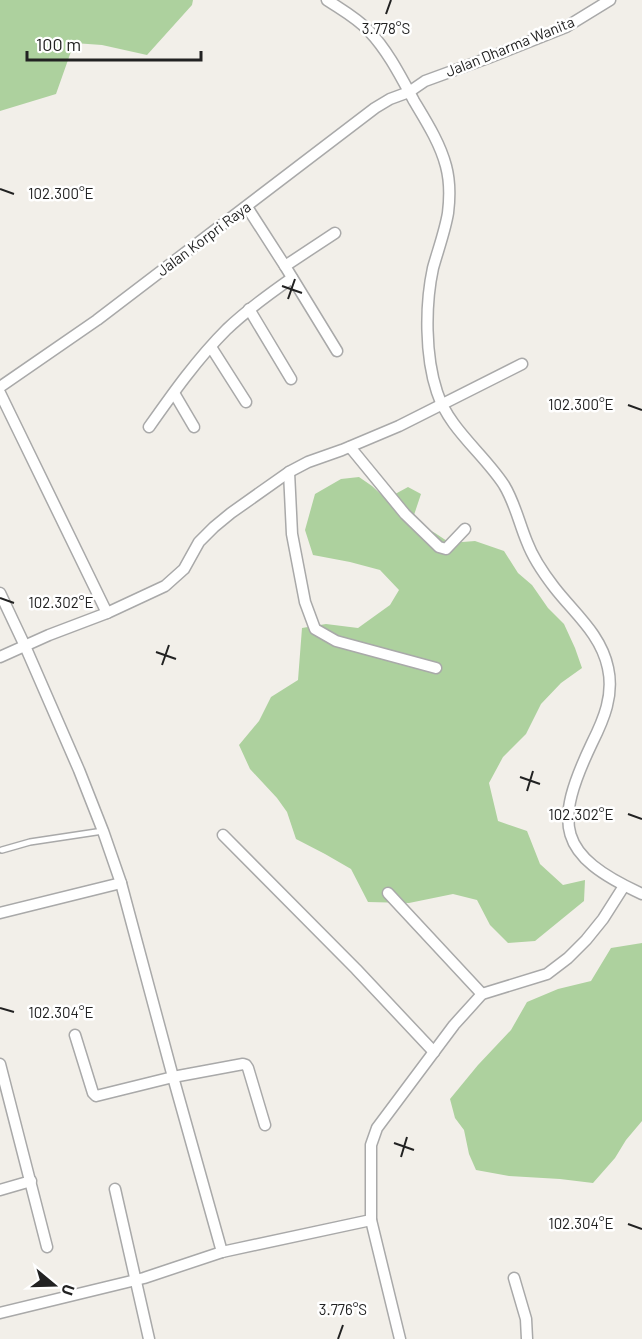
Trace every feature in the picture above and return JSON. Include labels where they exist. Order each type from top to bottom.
[{"type":"street","points":[[327,0],[360,22],[371,33],[399,73],[446,163],[450,193],[448,214],[432,273],[428,314],[429,348],[437,391],[442,405],[458,428],[503,483],[512,499],[527,542],[543,571],[592,631],[605,658],[610,685],[608,704],[602,724],[575,781],[570,800],[568,828],[571,839],[589,863],[612,880],[642,894]]},
{"type":"street","name":"Jalan Dharma Wanita","points":[[409,92],[425,81],[566,27],[610,0]]},
{"type":"street","name":"Jalan Korpri Raya","points":[[0,387],[97,320],[375,108],[409,92]]},
{"type":"street","points":[[247,207],[337,351]]},
{"type":"street","points":[[285,266],[336,233]]},
{"type":"street","points":[[149,427],[192,369],[226,330],[249,309],[292,278]]},
{"type":"street","points":[[249,309],[291,379]]},
{"type":"street","points":[[211,347],[246,402]]},
{"type":"street","points":[[0,657],[108,614],[173,580],[184,568],[202,537],[289,471],[350,447],[442,405],[522,364]]},
{"type":"street","points":[[0,393],[108,614]]},
{"type":"street","points":[[174,393],[194,427]]},
{"type":"street","points":[[350,447],[405,514],[440,547],[446,549],[465,529]]},
{"type":"street","points":[[289,471],[292,534],[305,602],[315,629],[336,641],[436,668]]},
{"type":"street","points":[[0,593],[79,770],[121,883],[222,1252]]},
{"type":"street","points":[[223,835],[356,969],[434,1052]]},
{"type":"street","points":[[0,914],[121,883]]},
{"type":"street","points":[[400,1339],[371,1220],[371,1145],[377,1128],[454,1025],[482,994],[547,974],[586,940],[603,919],[624,886]]},
{"type":"street","points":[[388,893],[482,994]]},
{"type":"street","points":[[75,1035],[93,1093],[96,1096],[173,1077],[243,1064],[246,1065],[265,1125]]},
{"type":"street","points":[[0,1064],[47,1246]]},
{"type":"street","points":[[0,1190],[31,1181]]},
{"type":"street","points":[[116,1189],[150,1339]]},
{"type":"street","points":[[0,1313],[135,1280],[222,1252],[371,1220]]},
{"type":"street","points":[[514,1278],[526,1319],[527,1339]]},
{"type":"lane","points":[[2,850],[30,842],[103,831]]},
{"type":"green space","points":[[0,0],[193,0],[192,5],[147,55],[102,45],[74,43],[56,94],[0,111]]},
{"type":"green space","points":[[359,477],[386,499],[408,487],[421,494],[412,521],[450,543],[475,541],[504,551],[518,573],[532,585],[548,608],[564,624],[575,648],[582,668],[561,683],[541,704],[526,734],[503,757],[489,783],[498,821],[527,831],[540,864],[563,885],[585,880],[584,901],[535,941],[508,943],[490,925],[477,900],[453,894],[409,903],[368,902],[351,869],[296,839],[287,812],[250,769],[239,745],[259,721],[271,697],[298,680],[302,628],[326,624],[358,628],[390,605],[399,590],[380,570],[313,555],[305,530],[315,494],[341,479]]},
{"type":"green space","points":[[642,943],[642,1121],[615,1158],[593,1183],[509,1176],[476,1170],[469,1154],[464,1130],[455,1118],[450,1099],[511,1030],[527,1002],[558,989],[591,981],[611,948]]}]
